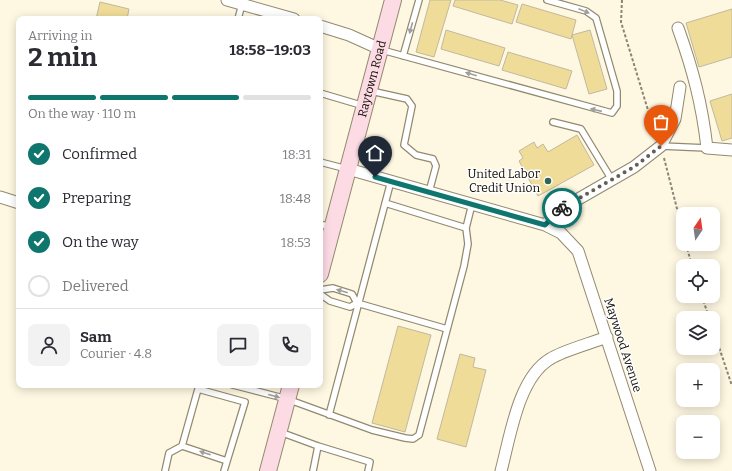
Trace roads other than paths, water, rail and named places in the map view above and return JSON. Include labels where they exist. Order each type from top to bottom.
[{"type":"main road","name":"Raytown Road","points":[[323,250],[326,226],[348,169],[393,0]]},
{"type":"main road","points":[[268,471],[289,392]]},
{"type":"street","points":[[227,0],[278,16]]},
{"type":"street","points":[[323,27],[349,35],[380,49]]},
{"type":"street","points":[[678,28],[693,72],[703,112],[707,148],[732,150]]},
{"type":"street","points":[[545,225],[561,209],[634,167],[660,147],[675,119],[680,87]]},
{"type":"street","name":"Maywood Avenue","points":[[348,169],[545,225],[561,233],[578,250],[650,471]]},
{"type":"street","points":[[0,197],[16,202]]},
{"type":"street","points":[[501,471],[522,395],[532,376],[550,359],[607,337]]},
{"type":"lane","points":[[403,56],[419,0]]},
{"type":"lane","points":[[380,49],[612,113],[617,106],[617,91],[596,18],[586,11],[547,0]]},
{"type":"lane","points":[[239,16],[242,4]]},
{"type":"lane","points":[[368,91],[407,99],[412,106],[404,145],[416,155],[433,159],[436,166],[429,192]]},
{"type":"lane","points":[[323,94],[364,106]]},
{"type":"lane","points":[[553,122],[581,129],[612,180]]},
{"type":"lane","points":[[660,147],[707,148]]},
{"type":"lane","points":[[323,163],[348,169]]},
{"type":"lane","points":[[329,415],[390,181]]},
{"type":"lane","points":[[385,203],[466,228]]},
{"type":"lane","points":[[257,388],[289,392],[329,415],[372,430],[413,439],[419,435],[468,244],[466,228],[472,204]]},
{"type":"lane","points":[[323,290],[333,288],[352,294],[358,303],[447,329]]},
{"type":"lane","points":[[323,296],[330,301],[350,307],[358,303]]},
{"type":"lane","points":[[165,471],[169,454],[182,446],[198,389],[245,402],[224,471]]},
{"type":"lane","points":[[278,432],[370,462],[368,471]]},
{"type":"lane","points":[[182,446],[227,461]]},
{"type":"lane","points":[[313,471],[318,446]]},
{"type":"place","name":"United Labor Credit Union","points":[[548,181]]}]
